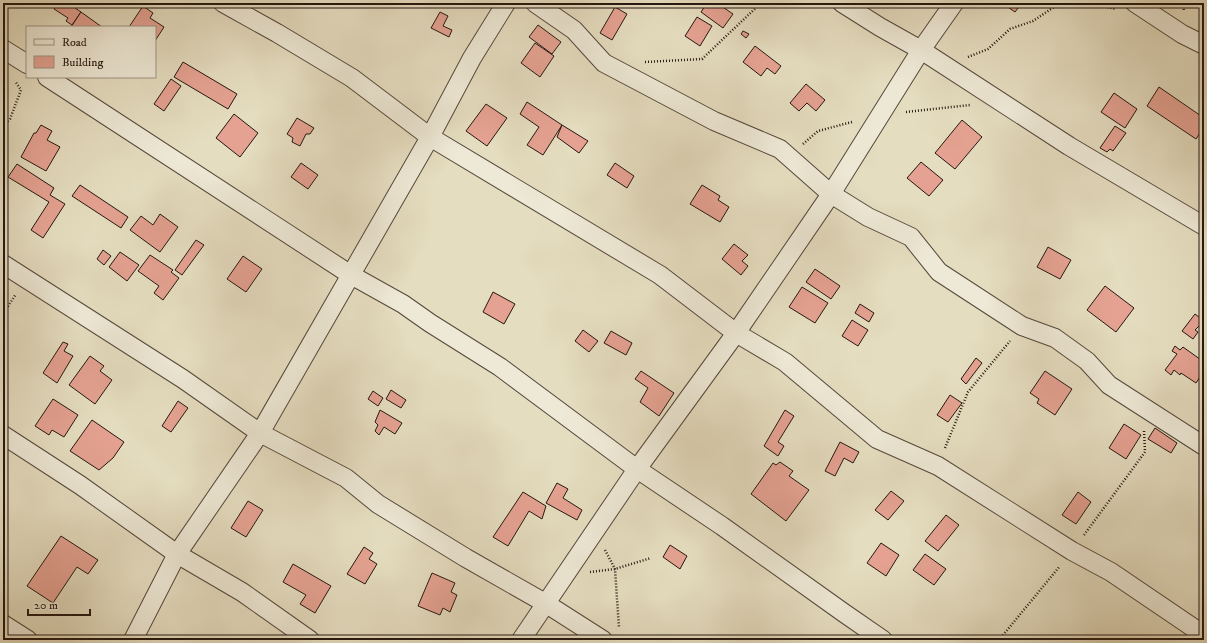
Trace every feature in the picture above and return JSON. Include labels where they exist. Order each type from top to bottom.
[{"type":"street","points":[[223,3],[278,33],[352,78],[430,137],[660,275],[736,332],[785,362],[877,439],[938,466],[1072,551],[1112,572],[1204,635]]},
{"type":"street","points":[[133,640],[177,554],[260,433],[430,137],[472,58],[506,3]]},
{"type":"street","points":[[535,3],[574,30],[604,63],[714,121],[780,149],[830,194],[868,217],[911,237],[939,272],[1022,326],[1055,338],[1088,360],[1109,384],[1204,446]]},
{"type":"street","points":[[842,3],[921,50],[1069,146],[1204,226]]},
{"type":"street","points":[[521,640],[637,468],[736,332],[830,194],[921,50],[954,3]]},
{"type":"street","points":[[1135,3],[1182,34],[1204,45]]},
{"type":"street","points":[[3,49],[26,63]]},
{"type":"street","points":[[49,78],[351,275],[403,304],[430,323],[500,367],[637,468],[883,640]]},
{"type":"street","points":[[3,264],[183,379],[260,433],[346,478],[378,504],[466,558],[545,603],[603,640]]},
{"type":"street","points":[[3,435],[80,485],[177,554],[242,592],[310,640]]},
{"type":"street","points":[[3,624],[28,640]]},
{"type":"path","points":[[642,62],[702,59],[761,3]]},
{"type":"path","points":[[946,66],[988,49],[1010,29],[1033,21],[1060,3]]},
{"type":"path","points":[[3,125],[10,119],[21,90],[14,79]]},
{"type":"path","points":[[938,466],[968,392],[1022,326]]},
{"type":"path","points":[[1000,640],[1072,551],[1145,452],[1144,424],[1150,411]]},
{"type":"path","points":[[595,529],[615,569],[619,632]]},
{"type":"path","points":[[566,573],[593,572],[615,569],[651,558]]},
{"type":"building","points":[[57,3],[68,3],[81,12],[72,25],[66,21],[68,18],[54,9]]},
{"type":"building","points":[[707,3],[717,3],[733,14],[723,28],[701,12]]},
{"type":"building","points":[[1002,3],[1022,3],[1015,12]]},
{"type":"building","points":[[143,6],[153,13],[150,18],[164,27],[156,39],[156,26],[130,26]]},
{"type":"building","points":[[615,7],[627,14],[612,40],[600,33]]},
{"type":"building","points":[[81,12],[101,26],[72,26]]},
{"type":"building","points":[[440,12],[448,16],[443,26],[452,30],[449,37],[431,28]]},
{"type":"building","points":[[697,17],[712,26],[700,46],[685,36]]},
{"type":"building","points":[[538,25],[561,42],[552,54],[529,37]]},
{"type":"building","points":[[743,31],[749,34],[746,38],[741,34]]},
{"type":"building","points":[[535,43],[554,56],[540,77],[521,63]]},
{"type":"building","points":[[755,46],[781,66],[775,74],[767,68],[761,76],[743,62]]},
{"type":"building","points":[[183,62],[237,94],[228,109],[174,77]]},
{"type":"building","points":[[171,79],[181,86],[164,111],[154,104]]},
{"type":"building","points":[[806,84],[825,100],[816,111],[807,103],[799,111],[790,103]]},
{"type":"building","points":[[1159,87],[1204,118],[1204,127],[1196,139],[1147,106]]},
{"type":"building","points":[[1114,93],[1137,109],[1125,128],[1101,112]]},
{"type":"building","points":[[527,102],[562,125],[543,155],[527,145],[539,127],[520,114]]},
{"type":"building","points":[[486,104],[507,118],[487,146],[466,131]]},
{"type":"building","points":[[234,114],[258,133],[240,157],[216,138]]},
{"type":"building","points":[[297,118],[314,128],[310,134],[306,134],[300,146],[292,142],[293,138],[287,134]]},
{"type":"building","points":[[962,120],[982,137],[955,169],[935,153]]},
{"type":"building","points":[[41,125],[52,131],[47,140],[60,147],[46,171],[21,157],[34,133],[36,133]]},
{"type":"building","points":[[562,125],[588,141],[579,153],[557,137]]},
{"type":"building","points":[[1115,126],[1126,133],[1113,151],[1110,149],[1107,152],[1100,148]]},
{"type":"building","points":[[921,162],[943,180],[929,196],[907,178]]},
{"type":"building","points":[[301,163],[318,175],[308,189],[291,177]]},
{"type":"building","points":[[615,163],[634,176],[627,188],[607,175]]},
{"type":"building","points":[[17,164],[54,188],[50,195],[65,204],[43,238],[31,230],[49,202],[8,177]]},
{"type":"building","points":[[80,185],[128,217],[121,228],[72,196]]},
{"type":"building","points":[[702,185],[720,196],[718,200],[729,207],[720,222],[690,204]]},
{"type":"building","points":[[160,214],[178,227],[160,252],[130,230],[141,216],[153,225]]},
{"type":"building","points":[[196,240],[204,245],[182,275],[175,270]]},
{"type":"building","points":[[734,244],[748,255],[742,261],[748,266],[741,275],[722,259]]},
{"type":"building","points":[[1048,247],[1071,260],[1060,279],[1037,267]]},
{"type":"building","points":[[103,250],[111,256],[104,265],[97,259]]},
{"type":"building","points":[[120,252],[139,265],[127,281],[109,267]]},
{"type":"building","points":[[150,255],[173,270],[171,272],[179,278],[163,300],[154,293],[159,286],[138,271]]},
{"type":"building","points":[[243,256],[262,269],[246,292],[227,279]]},
{"type":"building","points":[[815,269],[840,286],[831,299],[806,282]]},
{"type":"building","points":[[1105,286],[1134,308],[1116,332],[1087,310]]},
{"type":"building","points":[[802,287],[828,303],[815,323],[789,307]]},
{"type":"building","points":[[493,292],[515,304],[504,324],[483,312]]},
{"type":"building","points":[[860,304],[874,313],[869,322],[855,313]]},
{"type":"building","points":[[1195,314],[1204,321],[1204,326],[1203,325],[1201,328],[1199,326],[1195,330],[1198,332],[1193,339],[1182,331]]},
{"type":"building","points":[[852,320],[868,330],[858,346],[842,336]]},
{"type":"building","points":[[583,330],[598,341],[589,352],[575,341]]},
{"type":"building","points":[[611,331],[632,343],[626,355],[604,343]]},
{"type":"building","points":[[63,342],[68,344],[64,351],[73,356],[57,383],[43,373]]},
{"type":"building","points":[[1175,346],[1180,350],[1183,347],[1204,362],[1204,371],[1196,383],[1181,373],[1180,375],[1174,370],[1171,375],[1165,370],[1177,354],[1172,351]]},
{"type":"building","points":[[90,356],[104,366],[100,371],[112,380],[95,404],[69,385]]},
{"type":"building","points":[[976,358],[982,363],[966,384],[961,379]]},
{"type":"building","points":[[641,371],[674,393],[659,416],[640,402],[648,388],[635,379]]},
{"type":"building","points":[[1045,371],[1072,389],[1055,415],[1037,403],[1039,399],[1030,393]]},
{"type":"building","points":[[391,390],[406,400],[401,408],[386,399]]},
{"type":"building","points":[[373,391],[383,398],[378,406],[368,399]]},
{"type":"building","points":[[950,395],[962,403],[948,422],[937,415]]},
{"type":"building","points":[[53,399],[78,415],[64,437],[52,430],[49,435],[35,426]]},
{"type":"building","points":[[178,401],[188,408],[171,432],[162,426]]},
{"type":"building","points":[[380,410],[402,423],[395,434],[384,427],[379,435],[375,431],[378,425],[375,422]]},
{"type":"building","points":[[785,410],[794,416],[778,442],[784,446],[778,456],[764,446]]},
{"type":"building","points":[[92,420],[124,442],[113,458],[99,470],[70,451]]},
{"type":"building","points":[[1124,424],[1141,435],[1126,459],[1109,448]]},
{"type":"building","points":[[1155,428],[1177,443],[1171,453],[1148,439]]},
{"type":"building","points":[[840,442],[859,452],[853,463],[844,458],[835,476],[825,471]]},
{"type":"building","points":[[780,462],[793,471],[789,476],[809,490],[786,521],[751,494],[773,463],[776,465]]},
{"type":"building","points":[[557,483],[568,489],[563,498],[582,510],[577,520],[546,503]]},
{"type":"building","points":[[891,491],[904,501],[888,520],[875,510]]},
{"type":"building","points":[[523,492],[546,506],[542,519],[529,511],[508,546],[493,537]]},
{"type":"building","points":[[1078,492],[1091,502],[1076,524],[1062,515]]},
{"type":"building","points":[[248,501],[263,510],[246,537],[231,528]]},
{"type":"building","points":[[946,515],[959,525],[938,551],[925,541]]},
{"type":"building","points":[[61,536],[98,560],[88,574],[77,567],[53,603],[27,586]]},
{"type":"building","points":[[881,543],[899,555],[886,576],[867,563]]},
{"type":"building","points":[[670,545],[687,556],[680,569],[663,557]]},
{"type":"building","points":[[364,547],[373,553],[369,559],[377,564],[365,584],[347,574]]},
{"type":"building","points":[[925,554],[946,569],[934,585],[913,570]]},
{"type":"building","points":[[293,564],[331,586],[315,613],[300,604],[306,595],[283,582]]},
{"type":"building","points":[[432,573],[455,583],[451,592],[457,595],[450,612],[443,608],[440,615],[418,606]]}]
